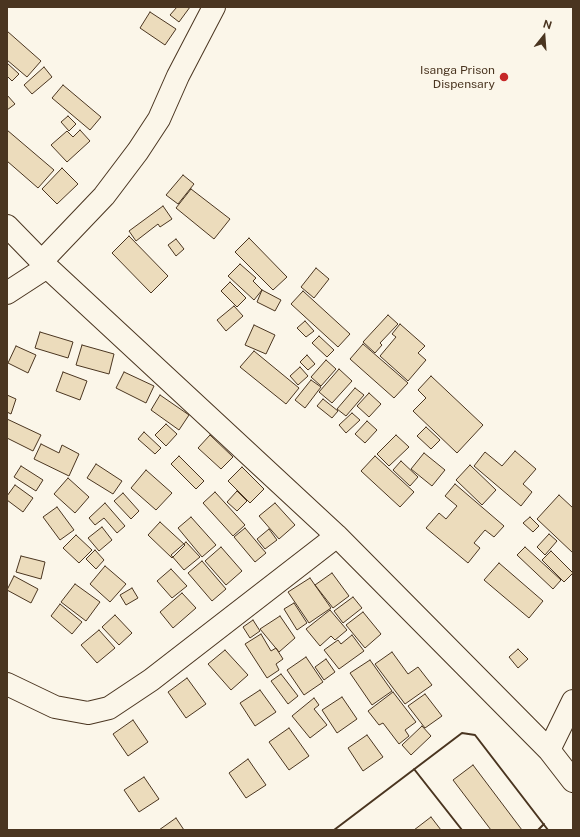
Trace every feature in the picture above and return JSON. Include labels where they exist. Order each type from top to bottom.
[{"type":"street","points":[[7,293],[44,264],[104,196],[138,151],[159,119],[178,76],[214,7]]},
{"type":"street","points":[[7,226],[44,264],[336,536],[549,750],[573,781]]},
{"type":"street","points":[[7,684],[55,707],[88,713],[108,708],[151,680],[336,536]]},
{"type":"street","points":[[549,750],[573,701]]},
{"type":"building","points":[[177,7],[190,7],[179,22],[170,15]]},
{"type":"building","points":[[150,12],[176,29],[165,45],[140,28]]},
{"type":"building","points":[[7,31],[41,61],[27,77],[7,60]]},
{"type":"building","points":[[7,63],[19,74],[12,81],[7,76]]},
{"type":"building","points":[[44,67],[52,77],[32,94],[24,85]]},
{"type":"building","points":[[63,85],[101,117],[90,130],[52,98]]},
{"type":"building","points":[[7,95],[15,104],[7,110]]},
{"type":"building","points":[[68,116],[76,124],[69,131],[61,122]]},
{"type":"building","points":[[7,130],[54,170],[38,188],[7,161]]},
{"type":"building","points":[[80,130],[90,141],[67,162],[51,145],[67,131],[73,137]]},
{"type":"building","points":[[62,168],[78,184],[57,204],[42,189]]},
{"type":"building","points":[[183,175],[194,184],[178,204],[166,195]]},
{"type":"building","points":[[191,189],[230,219],[214,239],[176,208]]},
{"type":"building","points":[[163,206],[172,219],[160,227],[158,224],[136,241],[129,231]]},
{"type":"building","points":[[129,236],[168,276],[151,293],[112,253]]},
{"type":"building","points":[[249,238],[287,277],[273,290],[235,252]]},
{"type":"building","points":[[176,239],[184,249],[176,256],[168,245]]},
{"type":"building","points":[[240,264],[256,278],[253,281],[262,290],[254,300],[228,276]]},
{"type":"building","points":[[316,268],[329,279],[314,298],[301,287]]},
{"type":"building","points":[[230,282],[246,298],[237,307],[221,291]]},
{"type":"building","points":[[262,290],[281,300],[275,311],[257,302]]},
{"type":"building","points":[[303,291],[350,334],[338,347],[291,304]]},
{"type":"building","points":[[234,306],[243,316],[226,331],[217,320]]},
{"type":"building","points":[[388,315],[398,324],[380,343],[382,345],[375,353],[363,342]]},
{"type":"building","points":[[305,321],[314,331],[306,337],[297,328]]},
{"type":"building","points":[[400,324],[425,346],[418,353],[426,360],[408,381],[380,356],[396,337],[392,334]]},
{"type":"building","points":[[254,325],[275,335],[266,354],[245,345]]},
{"type":"building","points":[[40,332],[73,342],[68,358],[35,348]]},
{"type":"building","points":[[319,336],[334,350],[327,357],[312,343]]},
{"type":"building","points":[[363,344],[408,383],[394,398],[350,359]]},
{"type":"building","points":[[82,345],[114,354],[109,374],[76,365]]},
{"type":"building","points":[[16,346],[36,355],[28,373],[8,363]]},
{"type":"building","points":[[254,351],[299,388],[286,404],[240,367]]},
{"type":"building","points":[[307,355],[315,364],[308,370],[300,362]]},
{"type":"building","points":[[326,360],[336,369],[321,386],[311,377]]},
{"type":"building","points":[[300,367],[308,376],[298,385],[290,376]]},
{"type":"building","points":[[339,369],[352,381],[332,403],[319,392]]},
{"type":"building","points":[[63,372],[87,381],[80,400],[56,391]]},
{"type":"building","points":[[124,372],[154,386],[146,403],[116,388]]},
{"type":"building","points":[[431,376],[483,425],[457,453],[413,411],[426,398],[418,390]]},
{"type":"building","points":[[311,380],[321,387],[305,408],[295,400]]},
{"type":"building","points":[[355,388],[364,395],[346,416],[337,409]]},
{"type":"building","points":[[369,393],[381,404],[369,417],[357,406]]},
{"type":"building","points":[[7,395],[16,399],[11,414],[7,412]]},
{"type":"building","points":[[160,395],[189,415],[179,430],[151,410]]},
{"type":"building","points":[[323,399],[338,411],[332,418],[317,406]]},
{"type":"building","points":[[352,413],[360,420],[346,433],[339,425]]},
{"type":"building","points":[[7,419],[41,435],[33,451],[7,438]]},
{"type":"building","points":[[367,421],[377,430],[365,443],[355,434]]},
{"type":"building","points":[[166,424],[177,434],[166,446],[155,435]]},
{"type":"building","points":[[426,427],[440,440],[431,449],[417,436]]},
{"type":"building","points":[[144,432],[161,448],[155,454],[138,439]]},
{"type":"building","points":[[210,435],[233,457],[221,469],[198,448]]},
{"type":"building","points":[[396,435],[409,447],[389,466],[377,454]]},
{"type":"building","points":[[41,444],[59,453],[62,445],[79,454],[69,476],[34,459]]},
{"type":"building","points":[[515,451],[536,469],[523,484],[532,492],[521,506],[474,466],[485,452],[502,466]]},
{"type":"building","points":[[424,453],[445,470],[432,486],[411,469]]},
{"type":"building","points":[[179,456],[204,481],[196,489],[171,464]]},
{"type":"building","points":[[375,456],[414,492],[400,507],[361,471]]},
{"type":"building","points":[[401,461],[418,477],[410,486],[393,470]]},
{"type":"building","points":[[96,464],[122,481],[113,494],[87,478]]},
{"type":"building","points":[[470,465],[496,490],[482,505],[456,480]]},
{"type":"building","points":[[21,466],[43,480],[36,491],[14,477]]},
{"type":"building","points":[[242,467],[264,489],[250,503],[228,481]]},
{"type":"building","points":[[146,470],[172,493],[156,510],[131,488]]},
{"type":"building","points":[[68,478],[89,497],[75,513],[54,494]]},
{"type":"building","points":[[455,484],[504,526],[494,537],[485,530],[474,543],[480,548],[468,563],[426,528],[439,513],[446,519],[457,506],[445,496]]},
{"type":"building","points":[[15,485],[33,498],[23,512],[7,500],[7,496]]},
{"type":"building","points":[[237,491],[247,501],[237,511],[227,502]]},
{"type":"building","points":[[215,492],[245,525],[233,536],[203,503]]},
{"type":"building","points":[[123,493],[139,511],[131,519],[114,501]]},
{"type":"building","points":[[559,495],[573,508],[573,553],[537,519]]},
{"type":"building","points":[[105,503],[125,526],[117,533],[104,518],[95,525],[89,518]]},
{"type":"building","points":[[275,503],[295,525],[279,539],[259,516]]},
{"type":"building","points":[[57,507],[74,530],[60,540],[43,517]]},
{"type":"building","points":[[191,517],[216,545],[202,557],[178,528]]},
{"type":"building","points":[[530,517],[539,526],[533,532],[523,523]]},
{"type":"building","points":[[160,522],[185,545],[172,558],[148,535]]},
{"type":"building","points":[[102,527],[112,540],[99,551],[88,538]]},
{"type":"building","points":[[245,528],[266,553],[255,562],[234,537]]},
{"type":"building","points":[[269,529],[277,540],[265,549],[257,539]]},
{"type":"building","points":[[549,534],[557,541],[545,555],[537,547]]},
{"type":"building","points":[[76,535],[92,550],[79,563],[63,548]]},
{"type":"building","points":[[186,542],[200,557],[184,570],[171,555]]},
{"type":"building","points":[[221,547],[242,571],[226,585],[205,561]]},
{"type":"building","points":[[525,547],[561,580],[553,589],[517,555]]},
{"type":"building","points":[[95,550],[104,560],[96,569],[86,559]]},
{"type":"building","points":[[551,551],[573,573],[564,582],[542,560]]},
{"type":"building","points":[[21,556],[45,562],[41,579],[16,572]]},
{"type":"building","points":[[202,561],[226,589],[212,601],[188,573]]},
{"type":"building","points":[[499,563],[543,601],[529,618],[484,580]]},
{"type":"building","points":[[105,566],[126,584],[110,602],[90,584]]},
{"type":"building","points":[[171,569],[187,586],[172,598],[157,581]]},
{"type":"building","points":[[332,573],[349,596],[333,608],[315,585]]},
{"type":"building","points":[[14,576],[38,589],[31,603],[7,590]]},
{"type":"building","points":[[310,578],[331,608],[309,623],[288,592]]},
{"type":"building","points":[[75,584],[100,602],[86,621],[61,602]]},
{"type":"building","points":[[132,588],[138,598],[126,605],[120,595]]},
{"type":"building","points":[[182,593],[196,608],[173,628],[160,612]]},
{"type":"building","points":[[353,597],[362,608],[343,623],[334,611]]},
{"type":"building","points":[[294,603],[307,623],[297,630],[284,609]]},
{"type":"building","points":[[60,604],[82,622],[72,634],[51,616]]},
{"type":"building","points":[[330,610],[347,630],[335,640],[331,636],[320,646],[306,629]]},
{"type":"building","points":[[363,612],[381,634],[365,648],[346,625]]},
{"type":"building","points":[[115,615],[132,633],[119,645],[102,627]]},
{"type":"building","points":[[280,616],[295,638],[279,652],[260,629]]},
{"type":"building","points":[[253,620],[260,631],[250,638],[243,627]]},
{"type":"building","points":[[99,630],[115,648],[97,663],[81,645]]},
{"type":"building","points":[[261,634],[271,651],[276,648],[283,659],[276,664],[279,670],[267,678],[245,644]]},
{"type":"building","points":[[352,635],[364,651],[339,669],[324,650],[338,640],[341,644]]},
{"type":"building","points":[[518,649],[528,659],[518,668],[509,657]]},
{"type":"building","points":[[225,650],[248,675],[231,690],[208,664]]},
{"type":"building","points":[[392,652],[408,674],[418,667],[432,685],[405,704],[375,664]]},
{"type":"building","points":[[306,657],[323,682],[304,695],[287,670]]},
{"type":"building","points":[[326,659],[335,672],[324,680],[315,667]]},
{"type":"building","points":[[370,660],[392,691],[372,705],[350,673]]},
{"type":"building","points":[[281,674],[298,696],[288,704],[271,681]]},
{"type":"building","points":[[187,678],[206,704],[186,718],[168,692]]},
{"type":"building","points":[[260,690],[276,712],[255,726],[240,703]]},
{"type":"building","points":[[393,692],[416,722],[405,730],[409,736],[399,744],[383,723],[379,725],[368,711]]},
{"type":"building","points":[[425,694],[442,716],[425,728],[408,706]]},
{"type":"building","points":[[342,697],[357,719],[337,733],[322,710]]},
{"type":"building","points":[[314,698],[319,705],[314,709],[327,725],[310,738],[292,716]]},
{"type":"building","points":[[133,720],[148,742],[128,756],[113,734]]},
{"type":"building","points":[[422,726],[431,736],[411,755],[402,745]]},
{"type":"building","points":[[289,728],[309,756],[289,770],[269,742]]},
{"type":"building","points":[[367,735],[383,757],[363,771],[348,748]]},
{"type":"building","points":[[248,759],[266,785],[246,798],[229,773]]},
{"type":"building","points":[[473,765],[522,830],[491,830],[453,780]]},
{"type":"building","points":[[144,777],[159,799],[139,812],[124,790]]},
{"type":"building","points":[[431,817],[441,830],[414,830]]},
{"type":"building","points":[[176,818],[184,830],[159,830]]},
{"type":"wall","points":[[334,830],[462,733],[475,735],[548,830]]},
{"type":"wall","points":[[414,769],[462,830]]},
{"type":"wall","points":[[538,830],[544,824]]},
{"type":"place","name":"Isanga Prison Dispensary","points":[[504,77]]}]
